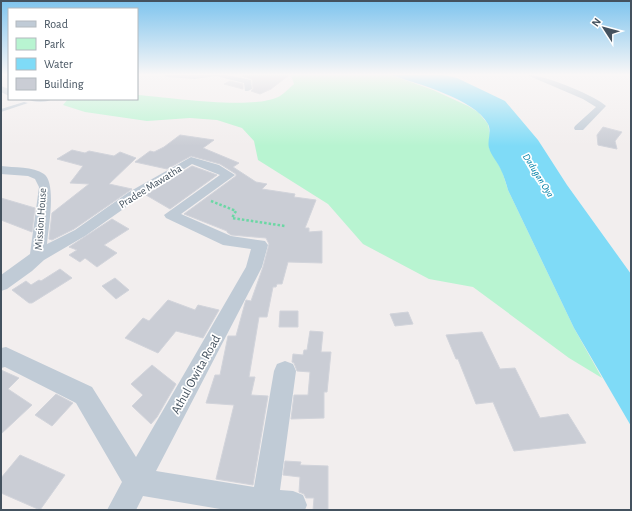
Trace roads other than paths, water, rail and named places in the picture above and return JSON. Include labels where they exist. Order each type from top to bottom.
[{"type":"street","points":[[579,128],[586,118],[598,110],[601,106],[589,99]]},
{"type":"street","name":"Pradee Mawatha","points":[[38,256],[80,233],[134,195],[191,160],[216,168],[229,175],[171,215],[228,241],[260,245],[254,267]]},
{"type":"street","name":"Mission House","points":[[1,170],[30,173],[40,178],[45,187],[38,256],[26,268],[1,284]]},
{"type":"street","name":"Athul Owita Road","points":[[121,510],[254,267]]},
{"type":"street","points":[[1,358],[6,357],[84,395],[136,481],[265,503],[293,506]]},
{"type":"street","points":[[265,503],[285,371]]},
{"type":"lane","points":[[1,111],[29,101]]},
{"type":"water","name":"Dadugan Oya","points":[[458,99],[501,99],[505,101],[538,140],[567,185],[631,274],[631,426],[574,328],[508,190],[500,167],[489,148],[490,130],[488,124],[481,115]]}]
